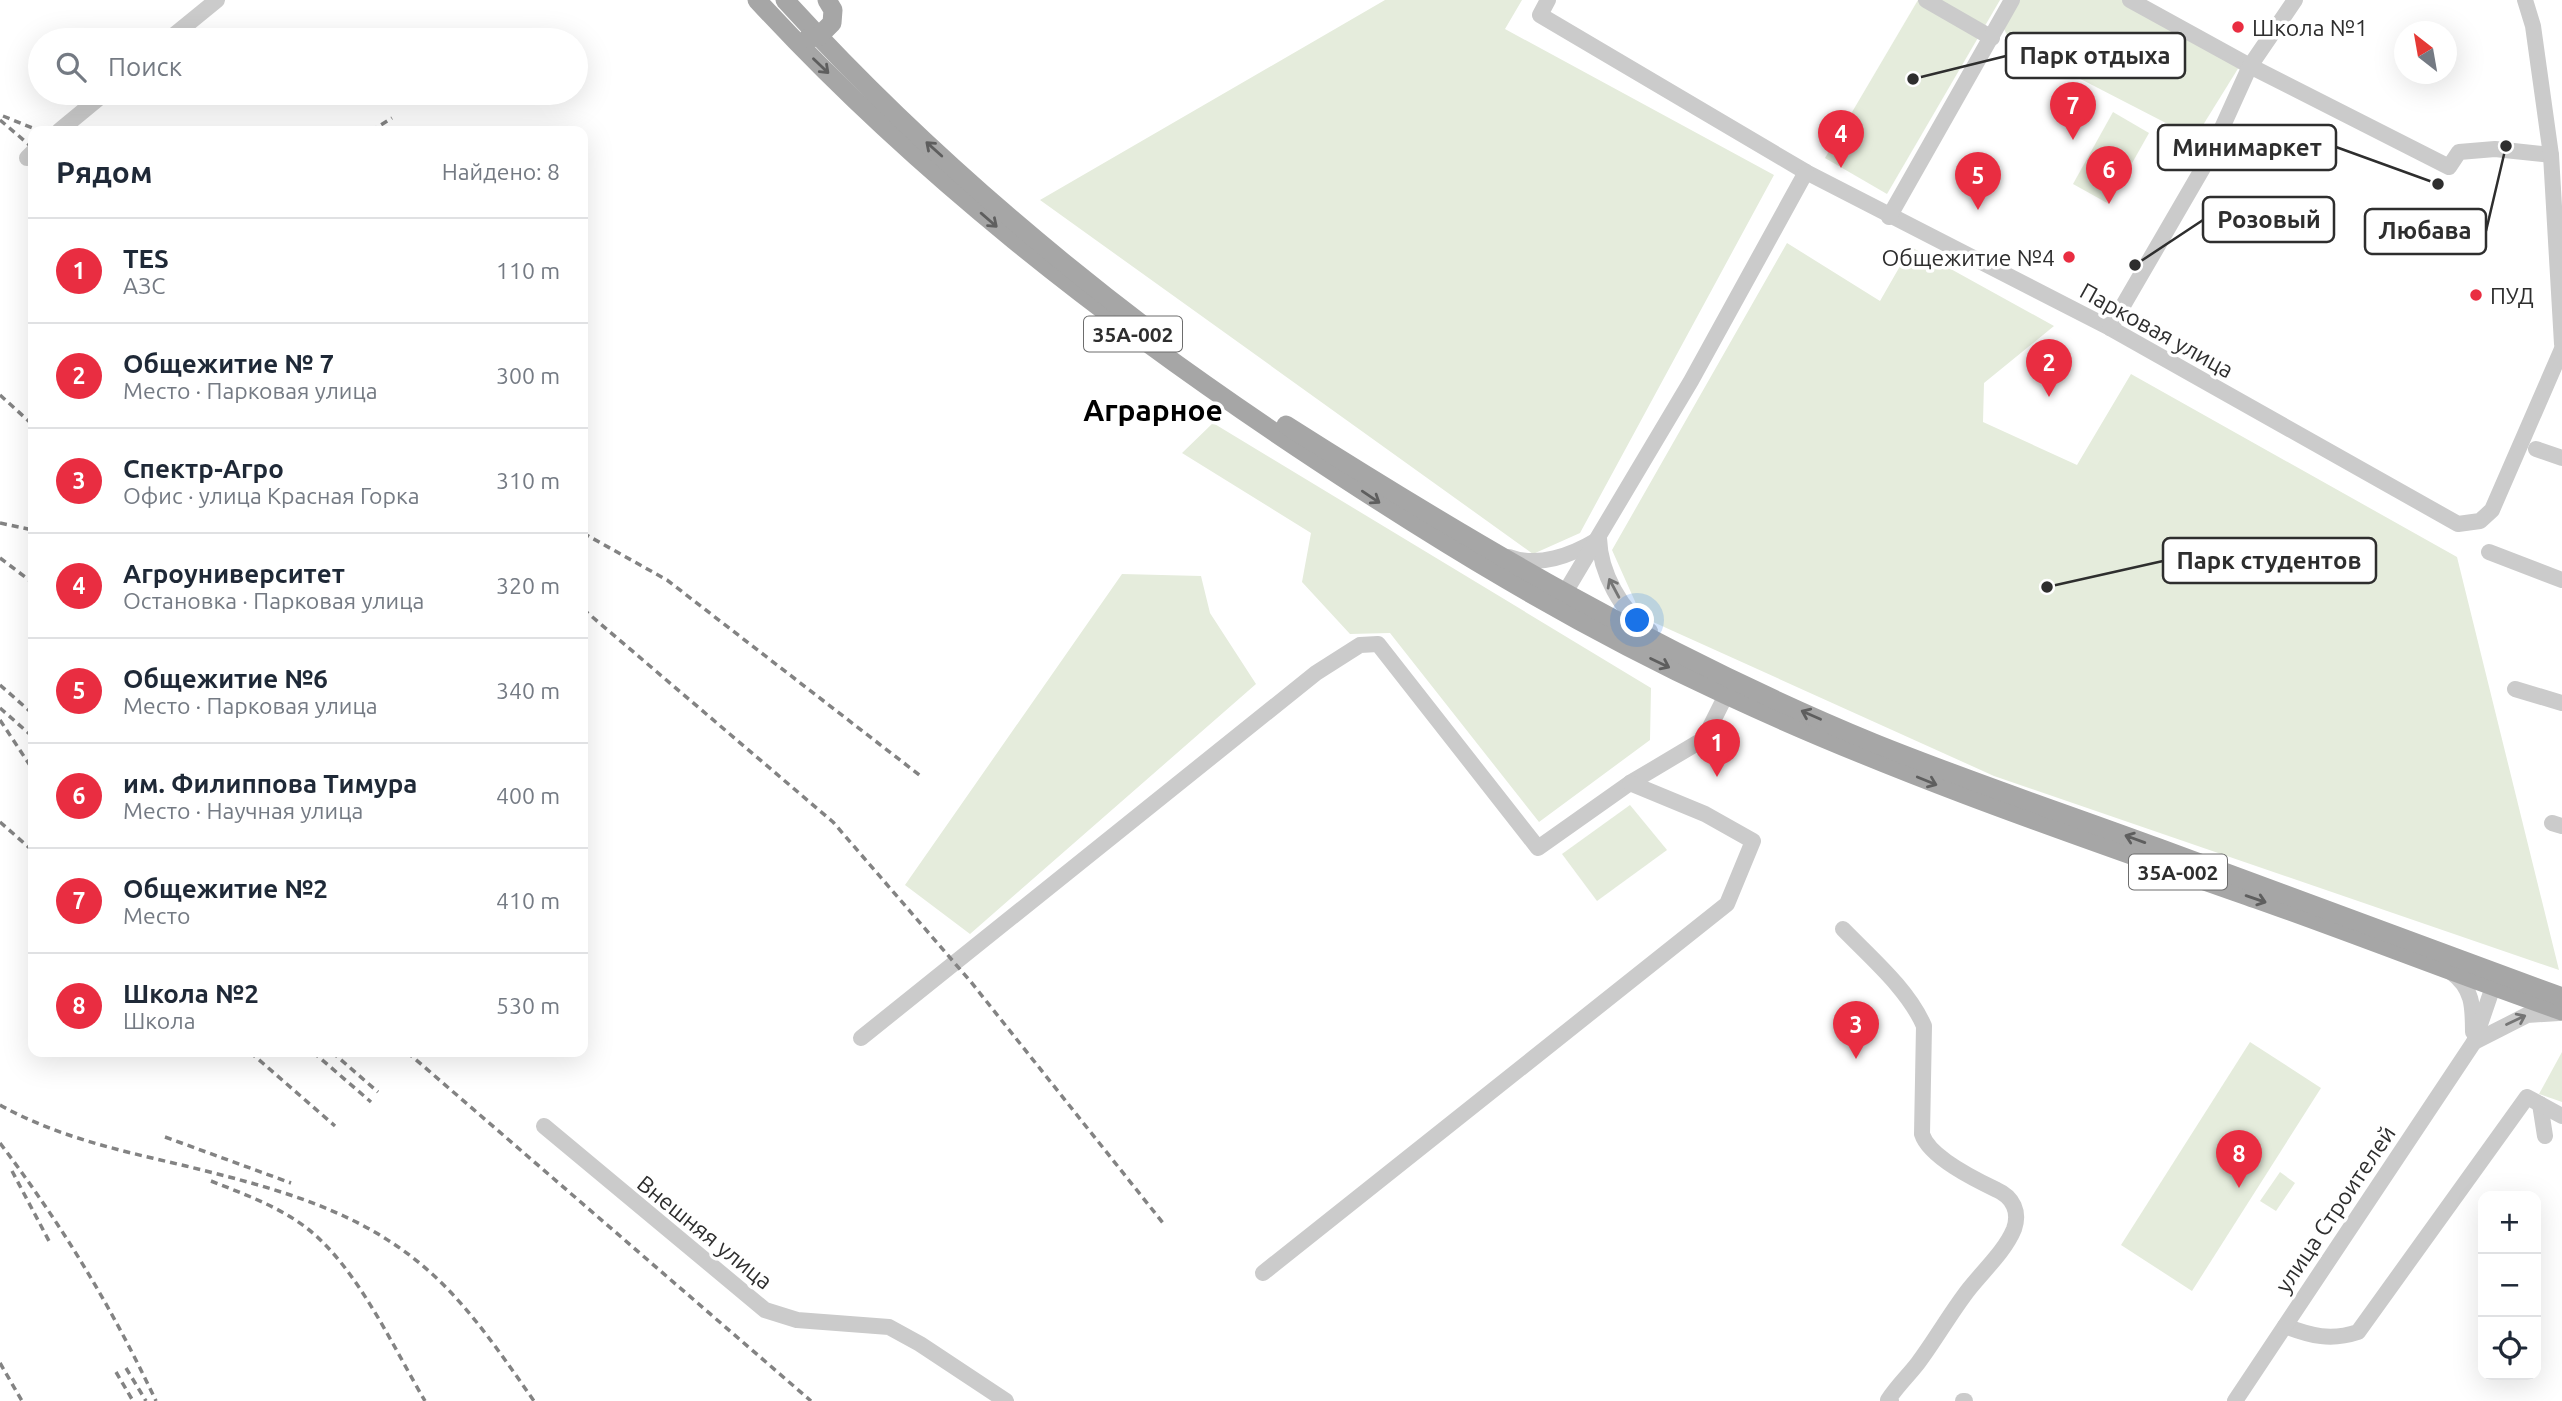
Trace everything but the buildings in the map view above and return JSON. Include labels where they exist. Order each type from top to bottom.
[{"type":"main road","name":"35А-002","points":[[757,0],[789,35],[1005,234],[1128,330],[1415,526],[1560,602],[1726,695],[1966,797],[2443,967],[2562,997]]},
{"type":"main road","name":"35А-002","points":[[785,0],[818,37],[901,119],[996,205],[1135,319],[1219,382],[1484,548],[1560,602],[1873,743],[2496,979],[2562,1012]]},
{"type":"main road","points":[[789,35],[818,37],[828,30],[834,18],[827,0]]},
{"type":"street","points":[[183,28],[217,0]]},
{"type":"street","name":"Парковая улица","points":[[1549,0],[1540,15],[1806,172],[1889,217],[2110,328],[2458,524],[2480,521],[2492,510],[2562,346]]},
{"type":"street","points":[[1926,0],[1992,38]]},
{"type":"street","points":[[1889,217],[2012,0]]},
{"type":"street","points":[[2130,0],[2250,66],[2449,167],[2459,152],[2495,149],[2551,155]]},
{"type":"street","points":[[2110,328],[2207,161],[2250,66],[2295,0]]},
{"type":"street","points":[[2525,0],[2533,26],[2551,155],[2562,346]]},
{"type":"street","points":[[64,126],[90,105]]},
{"type":"street","points":[[1560,602],[1806,172]]},
{"type":"street","points":[[2536,449],[2562,458]]},
{"type":"street","points":[[1484,548],[1519,561],[1534,561],[1576,552],[1599,538]]},
{"type":"street","points":[[1599,538],[1607,574],[1629,612],[1678,653]]},
{"type":"street","points":[[2489,552],[2562,580]]},
{"type":"street","points":[[861,1038],[1316,673],[1360,645],[1378,644],[1538,848],[1630,783],[1704,739],[1726,695]]},
{"type":"street","points":[[2515,690],[2562,704]]},
{"type":"street","points":[[1263,1273],[1727,904],[1754,841],[1705,814],[1630,783]]},
{"type":"street","points":[[1843,929],[1920,1015],[1924,1026],[1922,1134],[1927,1146],[1978,1181],[2007,1194],[2016,1215],[2014,1228],[2003,1248],[1890,1401]]},
{"type":"street","points":[[2443,967],[2461,980],[2471,995],[2473,1042],[2527,1015],[2562,1012]]},
{"type":"street","name":"улица Строителей","points":[[2235,1401],[2473,1042],[2496,979]]},
{"type":"street","points":[[2285,1326],[2307,1335],[2339,1339],[2358,1332],[2533,1100]]},
{"type":"street","points":[[2533,1100],[2562,1116]]},
{"type":"street","points":[[2533,1100],[2545,1136]]},
{"type":"street","name":"Внешняя улица","points":[[544,1126],[765,1310],[797,1320],[889,1327],[920,1344],[1006,1401]]},
{"type":"green space","points":[[1385,0],[1522,0],[1505,29],[1774,175],[1580,533],[1533,554],[1040,200]]},
{"type":"green space","points":[[1918,0],[2000,0],[1887,194],[1825,158]]},
{"type":"green space","points":[[2017,0],[2124,0],[2239,67],[2195,138],[2030,53],[2007,35],[2004,29]]},
{"type":"green space","points":[[2113,112],[2149,133],[2109,204],[2073,184]]},
{"type":"green space","points":[[1787,243],[1880,301],[1911,247],[2054,326],[1984,383],[1983,422],[2077,465],[2131,374],[2457,557],[2559,970],[1994,776],[1642,617],[1612,550]]},
{"type":"green space","points":[[1213,423],[1651,688],[1650,740],[1539,822],[1390,633],[1350,634],[1302,582],[1311,533],[1182,453]]},
{"type":"green space","points":[[1122,574],[1201,576],[1210,613],[1256,684],[970,934],[905,885]]},
{"type":"green space","points":[[1630,805],[1667,850],[1597,901],[1562,854]]},
{"type":"green space","points":[[2250,1042],[2321,1088],[2192,1291],[2121,1245]]},
{"type":"green space","points":[[2562,1052],[2562,1102],[2539,1094]]},
{"type":"green space","points":[[2280,1172],[2295,1183],[2276,1211],[2260,1201]]},
{"type":"railway","points":[[3,116],[28,126]]},
{"type":"railway","points":[[379,126],[392,118]]},
{"type":"railway","points":[[0,120],[28,144]]},
{"type":"railway","points":[[0,395],[28,420]]},
{"type":"railway","points":[[0,523],[28,529]]},
{"type":"railway","points":[[588,536],[667,580],[922,777]]},
{"type":"railway","points":[[0,558],[28,579]]},
{"type":"railway","points":[[588,613],[833,822],[971,982],[1163,1223]]},
{"type":"railway","points":[[0,685],[28,710]]},
{"type":"railway","points":[[0,708],[28,733]]},
{"type":"railway","points":[[0,720],[28,762]]},
{"type":"railway","points":[[0,822],[28,847]]},
{"type":"railway","points":[[256,1057],[335,1126]]},
{"type":"railway","points":[[319,1057],[371,1102]]},
{"type":"railway","points":[[338,1057],[378,1092]]},
{"type":"railway","points":[[413,1057],[811,1401]]},
{"type":"railway","points":[[0,1105],[44,1126],[90,1142],[284,1193],[346,1217],[376,1233],[404,1251],[446,1287],[486,1334],[534,1401]]},
{"type":"railway","points":[[165,1137],[291,1183]]},
{"type":"railway","points":[[0,1143],[85,1268],[156,1401]]},
{"type":"railway","points":[[12,1171],[49,1241]]},
{"type":"railway","points":[[211,1181],[286,1214],[326,1246],[343,1265],[373,1309],[425,1401]]},
{"type":"railway","points":[[0,1363],[22,1401]]},
{"type":"railway","points":[[126,1368],[146,1401]]},
{"type":"railway","points":[[116,1372],[133,1401]]},
{"type":"place","name":"Школа №1","points":[[2238,27]]},
{"type":"place","name":"Парк отдыха","points":[[1913,79]]},
{"type":"place","name":"Общежитие №2","points":[[2073,140]]},
{"type":"place","name":"Любава","points":[[2506,146]]},
{"type":"place","name":"Агроуниверситет","points":[[1841,168]]},
{"type":"place","name":"Минимаркет","points":[[2438,184]]},
{"type":"place","name":"им. Филиппова Тимура","points":[[2109,204]]},
{"type":"place","name":"Общежитие №6","points":[[1978,210]]},
{"type":"place","name":"Общежитие №4","points":[[2069,257]]},
{"type":"place","name":"Розовый","points":[[2135,265]]},
{"type":"place","name":"ПУД","points":[[2476,295]]},
{"type":"place","name":"Общежитие № 7","points":[[2049,397]]},
{"type":"place","name":"Парк студентов","points":[[2047,587]]},
{"type":"place","name":"TES","points":[[1717,777]]},
{"type":"place","name":"Спектр-Агро","points":[[1856,1059]]},
{"type":"place","name":"Школа №2","points":[[2239,1188]]},
{"type":"district","name":"Аграрное","points":[[1153,410]]}]
